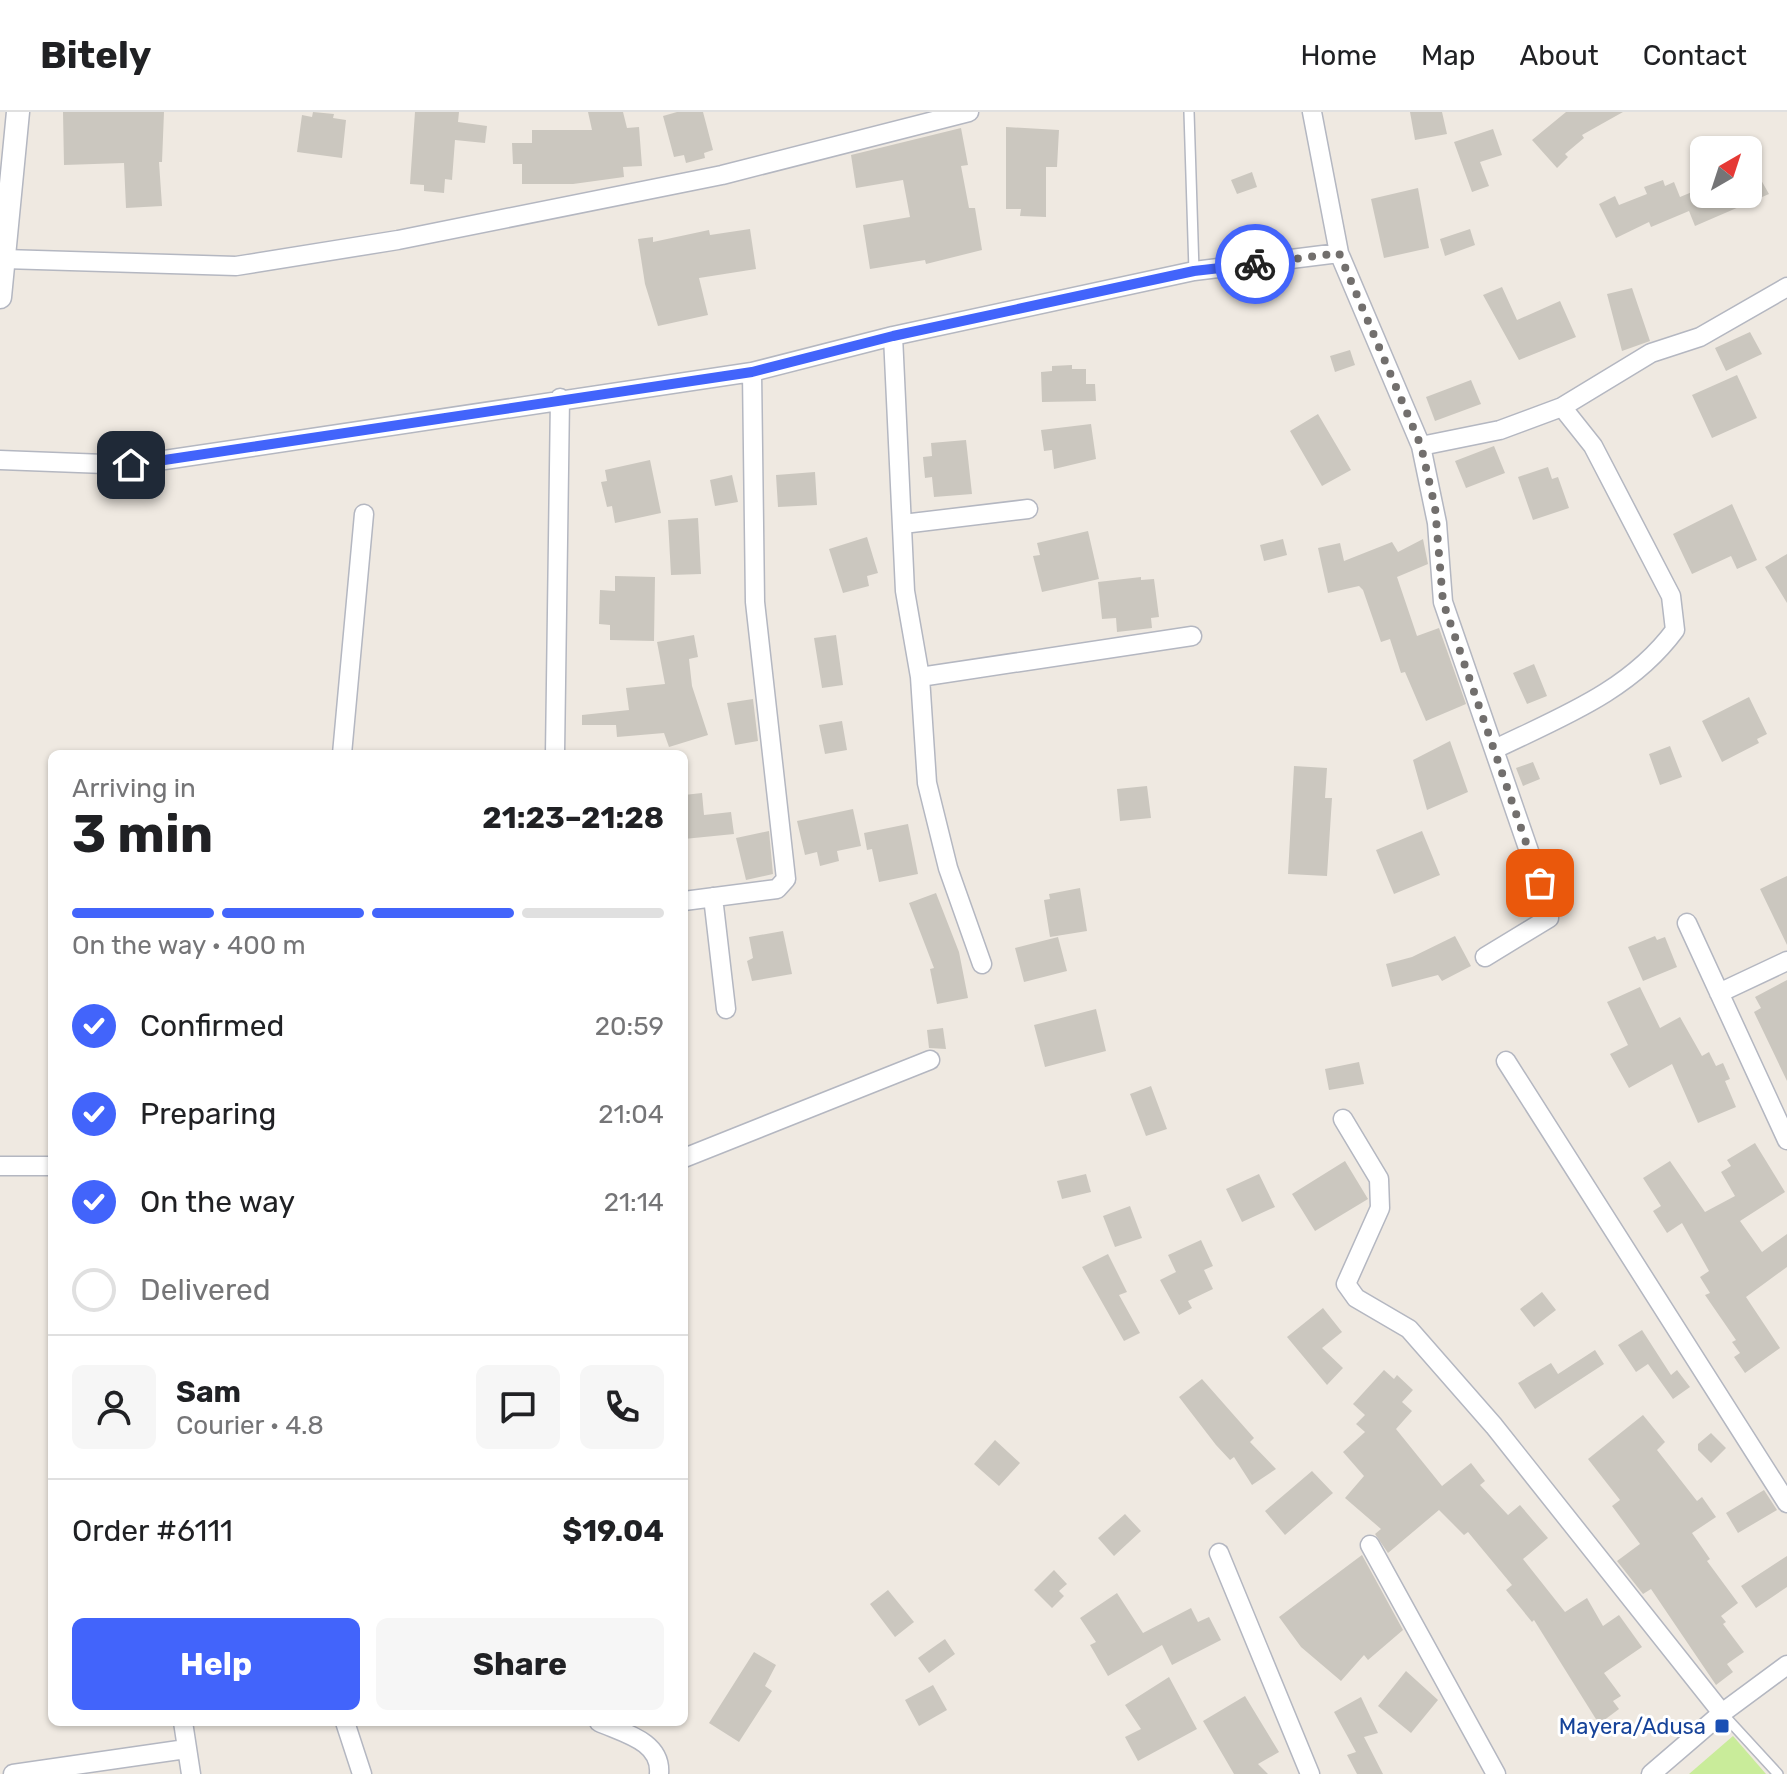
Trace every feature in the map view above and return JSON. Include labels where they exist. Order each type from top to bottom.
[{"type":"street","points":[[0,297],[18,112]]},
{"type":"street","points":[[4,259],[236,266],[398,240],[649,190],[969,112]]},
{"type":"street","points":[[1312,112],[1339,253],[1421,446],[1436,512],[1443,602],[1549,909],[1549,918],[1485,957]]},
{"type":"street","points":[[0,460],[131,465],[560,398],[752,372],[893,336],[1194,271],[1339,253]]},
{"type":"street","points":[[1421,446],[1500,430],[1562,407],[1651,353],[1700,337],[1787,287]]},
{"type":"street","points":[[893,336],[905,591],[920,677],[927,783],[948,868],[982,964]]},
{"type":"street","points":[[688,900],[777,889],[786,879],[755,602],[752,372]]},
{"type":"street","points":[[555,750],[560,398]]},
{"type":"street","points":[[1495,749],[1588,704],[1629,679],[1657,654],[1675,630],[1671,596],[1593,446],[1562,407]]},
{"type":"street","points":[[903,524],[1028,509]]},
{"type":"street","points":[[342,750],[364,514]]},
{"type":"street","points":[[920,677],[1192,636]]},
{"type":"street","points":[[713,897],[726,1009]]},
{"type":"street","points":[[1687,923],[1787,1140]]},
{"type":"street","points":[[1719,993],[1787,961]]},
{"type":"street","points":[[688,1156],[930,1060]]},
{"type":"street","points":[[1506,1061],[1787,1503]]},
{"type":"street","points":[[1343,1119],[1379,1179],[1380,1208],[1346,1284],[1356,1298],[1409,1329],[1494,1426],[1722,1713]]},
{"type":"street","points":[[0,1166],[48,1166]]},
{"type":"street","points":[[1370,1545],[1496,1774]]},
{"type":"street","points":[[1219,1553],[1310,1774]]},
{"type":"street","points":[[1651,1774],[1722,1713],[1787,1665]]},
{"type":"street","points":[[183,1726],[191,1774]]},
{"type":"street","points":[[346,1726],[362,1774]]},
{"type":"street","points":[[608,1726],[644,1742],[655,1751],[660,1761],[659,1774]]},
{"type":"street","points":[[13,1774],[186,1749]]},
{"type":"lane","points":[[1189,112],[1194,271]]},
{"type":"lane","points":[[1722,1713],[1778,1774]]},
{"type":"green space","points":[[1733,1736],[1766,1774],[1689,1774]]},
{"type":"building","points":[[63,112],[164,112],[162,162],[159,162],[162,206],[126,208],[124,163],[64,165]]},
{"type":"building","points":[[313,112],[334,114],[333,118],[346,120],[342,158],[297,152],[302,115],[312,117]]},
{"type":"building","points":[[415,112],[459,112],[458,122],[487,126],[485,143],[455,140],[452,180],[445,179],[444,193],[424,191],[424,185],[410,184]]},
{"type":"building","points":[[588,112],[623,112],[627,128],[639,127],[642,166],[623,167],[624,177],[573,184],[522,184],[522,164],[513,164],[512,143],[532,143],[532,130],[592,130]]},
{"type":"building","points":[[677,112],[703,112],[713,150],[704,153],[705,158],[686,163],[684,155],[674,157],[663,116]]},
{"type":"building","points":[[1410,112],[1442,112],[1447,134],[1415,140]]},
{"type":"building","points":[[1566,112],[1623,112],[1582,135],[1584,138],[1565,154],[1568,157],[1557,168],[1532,140]]},
{"type":"building","points":[[1006,127],[1059,130],[1057,167],[1046,167],[1046,217],[1020,216],[1021,209],[1006,209]]},
{"type":"building","points":[[961,128],[968,165],[961,166],[969,208],[975,208],[982,250],[926,264],[925,260],[870,269],[863,225],[910,217],[903,180],[856,188],[851,155]]},
{"type":"building","points":[[1493,129],[1502,155],[1480,162],[1489,186],[1472,192],[1454,142]]},
{"type":"building","points":[[1252,172],[1257,187],[1237,194],[1231,180]]},
{"type":"building","points":[[1663,180],[1665,186],[1674,182],[1680,197],[1690,193],[1690,208],[1737,208],[1695,226],[1689,211],[1651,227],[1649,222],[1616,238],[1599,204],[1615,196],[1619,205],[1647,194],[1644,187]]},
{"type":"building","points":[[1762,182],[1769,194],[1762,197]]},
{"type":"building","points":[[1418,188],[1429,248],[1384,258],[1371,199]]},
{"type":"building","points":[[750,229],[756,269],[699,278],[708,315],[658,326],[645,284],[638,239],[653,237],[653,242],[709,230],[710,235]]},
{"type":"building","points":[[1470,229],[1475,245],[1445,256],[1440,239]]},
{"type":"building","points":[[1502,287],[1517,320],[1560,301],[1576,337],[1519,360],[1483,295]]},
{"type":"building","points":[[1632,288],[1650,341],[1622,351],[1607,294]]},
{"type":"building","points":[[1750,332],[1762,354],[1726,371],[1715,348]]},
{"type":"building","points":[[1350,350],[1355,365],[1335,372],[1330,356]]},
{"type":"building","points":[[1072,365],[1072,369],[1086,369],[1086,384],[1095,384],[1096,401],[1042,402],[1041,372],[1052,371],[1052,366]]},
{"type":"building","points":[[1737,375],[1757,418],[1712,438],[1692,395]]},
{"type":"building","points":[[1471,380],[1481,404],[1435,421],[1426,397]]},
{"type":"building","points":[[1318,414],[1351,470],[1322,486],[1290,431]]},
{"type":"building","points":[[1091,424],[1096,459],[1054,469],[1052,450],[1044,451],[1041,430]]},
{"type":"building","points":[[966,440],[972,494],[934,497],[932,477],[925,478],[923,457],[932,456],[931,443]]},
{"type":"building","points":[[1494,446],[1505,473],[1466,488],[1455,461]]},
{"type":"building","points":[[650,460],[661,513],[615,523],[612,506],[607,507],[601,482],[607,481],[605,470]]},
{"type":"building","points":[[1548,467],[1552,479],[1558,477],[1569,508],[1533,520],[1518,477]]},
{"type":"building","points":[[815,472],[817,505],[778,507],[776,475]]},
{"type":"building","points":[[732,475],[738,502],[715,506],[710,480]]},
{"type":"building","points":[[1732,504],[1757,560],[1737,569],[1731,556],[1692,574],[1673,534]]},
{"type":"building","points":[[698,518],[701,574],[671,575],[668,520]]},
{"type":"building","points":[[1088,531],[1099,579],[1042,592],[1033,556],[1040,555],[1037,543]]},
{"type":"building","points":[[867,537],[878,573],[867,576],[869,586],[843,593],[829,549]]},
{"type":"building","points":[[1283,539],[1287,555],[1264,561],[1260,545]]},
{"type":"building","points":[[1423,539],[1428,564],[1397,577],[1417,636],[1439,628],[1466,704],[1426,721],[1405,672],[1401,673],[1390,639],[1381,642],[1363,590],[1359,586],[1328,593],[1318,548],[1340,543],[1344,561],[1392,542],[1398,552]]},
{"type":"building","points":[[1787,554],[1787,603],[1765,567]]},
{"type":"building","points":[[615,576],[655,577],[654,641],[610,640],[610,625],[599,624],[600,590],[615,591]]},
{"type":"building","points":[[1141,577],[1141,580],[1154,579],[1159,617],[1151,618],[1152,628],[1117,632],[1116,618],[1102,619],[1098,582]]},
{"type":"building","points":[[694,635],[698,657],[689,659],[692,686],[708,735],[669,747],[664,733],[617,737],[616,725],[582,725],[582,715],[629,710],[626,688],[665,684],[657,642]]},
{"type":"building","points":[[836,635],[843,685],[822,688],[814,638]]},
{"type":"building","points":[[1534,664],[1547,696],[1527,704],[1513,673]]},
{"type":"building","points":[[1749,697],[1767,734],[1757,739],[1759,743],[1722,762],[1702,721]]},
{"type":"building","points":[[753,699],[758,741],[735,745],[727,703]]},
{"type":"building","points":[[842,721],[847,750],[825,754],[819,725]]},
{"type":"building","points":[[1450,741],[1468,792],[1427,810],[1413,760]]},
{"type":"building","points":[[1670,746],[1682,777],[1660,785],[1649,754]]},
{"type":"building","points":[[1533,762],[1540,779],[1523,786],[1516,768]]},
{"type":"building","points":[[1294,766],[1327,768],[1325,798],[1332,798],[1327,876],[1288,874]]},
{"type":"building","points":[[1147,786],[1151,818],[1120,821],[1117,789]]},
{"type":"building","points":[[702,793],[704,815],[731,812],[734,834],[688,839],[688,795]]},
{"type":"building","points":[[853,809],[861,846],[837,851],[839,861],[820,866],[817,852],[805,855],[797,821]]},
{"type":"building","points":[[908,824],[918,874],[879,882],[872,849],[867,850],[864,833]]},
{"type":"building","points":[[769,831],[773,874],[746,880],[736,838]]},
{"type":"building","points":[[1422,831],[1440,875],[1394,894],[1376,850]]},
{"type":"building","points":[[1787,876],[1787,945],[1760,889]]},
{"type":"building","points":[[1080,888],[1087,931],[1050,937],[1044,900],[1050,899],[1049,894]]},
{"type":"building","points":[[936,893],[959,952],[968,998],[937,1004],[930,969],[934,968],[909,903]]},
{"type":"building","points":[[783,931],[792,974],[752,981],[747,961],[753,958],[749,937]]},
{"type":"building","points":[[1455,936],[1471,966],[1442,981],[1438,975],[1392,987],[1386,964],[1412,957]]},
{"type":"building","points":[[1655,936],[1657,940],[1665,937],[1677,967],[1643,981],[1628,947]]},
{"type":"building","points":[[1058,937],[1067,971],[1024,982],[1015,948]]},
{"type":"building","points":[[1787,980],[1787,1081],[1754,1012],[1761,1008],[1755,997]]},
{"type":"building","points":[[1640,987],[1660,1028],[1680,1017],[1702,1056],[1709,1052],[1716,1066],[1723,1063],[1730,1079],[1725,1081],[1736,1107],[1698,1123],[1672,1064],[1629,1088],[1610,1054],[1628,1045],[1607,1002]]},
{"type":"building","points":[[1096,1009],[1106,1051],[1045,1067],[1034,1025]]},
{"type":"building","points":[[943,1028],[946,1049],[929,1048],[927,1030]]},
{"type":"building","points":[[1359,1062],[1364,1084],[1329,1090],[1325,1069]]},
{"type":"building","points":[[1151,1086],[1167,1129],[1146,1136],[1130,1094]]},
{"type":"building","points":[[1755,1143],[1785,1192],[1740,1221],[1762,1252],[1787,1234],[1787,1267],[1746,1297],[1780,1348],[1745,1373],[1734,1357],[1740,1353],[1732,1342],[1736,1340],[1705,1295],[1710,1293],[1700,1277],[1709,1271],[1682,1223],[1667,1233],[1653,1211],[1661,1206],[1643,1178],[1670,1161],[1705,1212],[1735,1196],[1721,1172],[1731,1166],[1727,1160]]},
{"type":"building","points":[[1345,1161],[1368,1199],[1315,1231],[1292,1194]]},
{"type":"building","points":[[1086,1174],[1091,1192],[1062,1199],[1057,1181]]},
{"type":"building","points":[[1259,1174],[1275,1207],[1242,1222],[1226,1189]]},
{"type":"building","points":[[1130,1206],[1142,1238],[1115,1247],[1103,1216]]},
{"type":"building","points":[[1201,1240],[1213,1266],[1204,1270],[1213,1289],[1188,1301],[1192,1308],[1179,1315],[1160,1280],[1176,1272],[1168,1255]]},
{"type":"building","points":[[1108,1254],[1127,1292],[1119,1295],[1140,1333],[1124,1341],[1082,1267]]},
{"type":"building","points":[[1542,1292],[1556,1310],[1534,1327],[1520,1309]]},
{"type":"building","points":[[1323,1308],[1342,1332],[1322,1348],[1343,1368],[1327,1385],[1287,1337]]},
{"type":"building","points":[[1642,1330],[1671,1375],[1677,1370],[1690,1387],[1673,1399],[1648,1364],[1636,1372],[1618,1345]]},
{"type":"building","points":[[1595,1350],[1604,1364],[1535,1409],[1518,1383],[1551,1363],[1558,1374]]},
{"type":"building","points":[[1384,1370],[1394,1379],[1397,1375],[1413,1390],[1402,1402],[1412,1411],[1396,1429],[1442,1486],[1471,1463],[1485,1481],[1480,1485],[1508,1515],[1520,1505],[1548,1538],[1523,1559],[1565,1612],[1587,1598],[1603,1626],[1619,1615],[1642,1647],[1604,1673],[1621,1696],[1613,1701],[1619,1709],[1599,1724],[1534,1620],[1532,1622],[1506,1590],[1512,1585],[1468,1532],[1464,1535],[1439,1510],[1388,1553],[1375,1534],[1381,1529],[1345,1498],[1364,1476],[1343,1452],[1365,1432],[1356,1424],[1365,1415],[1353,1404]]},
{"type":"building","points":[[1202,1379],[1254,1438],[1250,1442],[1276,1469],[1252,1485],[1234,1457],[1230,1460],[1216,1445],[1179,1397]]},
{"type":"building","points":[[1643,1415],[1665,1442],[1657,1450],[1697,1501],[1702,1497],[1716,1517],[1692,1533],[1710,1559],[1707,1561],[1738,1603],[1721,1616],[1726,1622],[1723,1624],[1744,1652],[1727,1664],[1733,1672],[1716,1685],[1651,1589],[1643,1594],[1617,1561],[1640,1544],[1612,1506],[1620,1500],[1588,1459]]},
{"type":"building","points":[[1711,1433],[1726,1448],[1711,1463],[1698,1450],[1698,1444]]},
{"type":"building","points":[[995,1440],[1020,1463],[999,1486],[974,1464]]},
{"type":"building","points":[[1312,1471],[1333,1493],[1285,1535],[1265,1511]]},
{"type":"building","points":[[1764,1490],[1777,1510],[1738,1533],[1726,1513]]},
{"type":"building","points":[[1125,1514],[1141,1531],[1114,1556],[1098,1538]]},
{"type":"building","points":[[1362,1555],[1403,1630],[1368,1660],[1364,1655],[1341,1681],[1301,1647],[1279,1617]]},
{"type":"building","points":[[1787,1556],[1787,1587],[1756,1608],[1741,1586]]},
{"type":"building","points":[[1054,1570],[1067,1584],[1059,1591],[1064,1596],[1052,1608],[1034,1590]]},
{"type":"building","points":[[888,1590],[914,1622],[895,1637],[870,1604]]},
{"type":"building","points":[[1117,1593],[1143,1633],[1191,1608],[1198,1622],[1209,1617],[1221,1640],[1172,1665],[1162,1645],[1108,1676],[1090,1645],[1096,1642],[1080,1618]]},
{"type":"building","points":[[945,1639],[955,1654],[929,1673],[918,1658]]},
{"type":"building","points":[[754,1652],[776,1665],[765,1686],[772,1691],[739,1742],[709,1723]]},
{"type":"building","points":[[1406,1671],[1438,1700],[1411,1733],[1378,1706]]},
{"type":"building","points":[[1169,1677],[1197,1729],[1138,1761],[1125,1737],[1141,1729],[1125,1705]]},
{"type":"building","points":[[933,1685],[947,1710],[919,1726],[905,1700]]},
{"type":"building","points":[[1245,1696],[1279,1752],[1258,1764],[1268,1774],[1234,1774],[1203,1721]]},
{"type":"building","points":[[1361,1697],[1378,1733],[1364,1737],[1383,1774],[1357,1774],[1347,1755],[1356,1752],[1334,1712]]},
{"type":"way so far","points":[[1255,264],[1339,253],[1388,375],[1421,446],[1433,491],[1443,602],[1540,883]]},
{"type":"place","name":"Mayera/Adusa","points":[[1722,1726]]},
{"type":"route","points":[[131,465],[560,398],[752,372],[893,336],[1194,271],[1255,264]]}]
